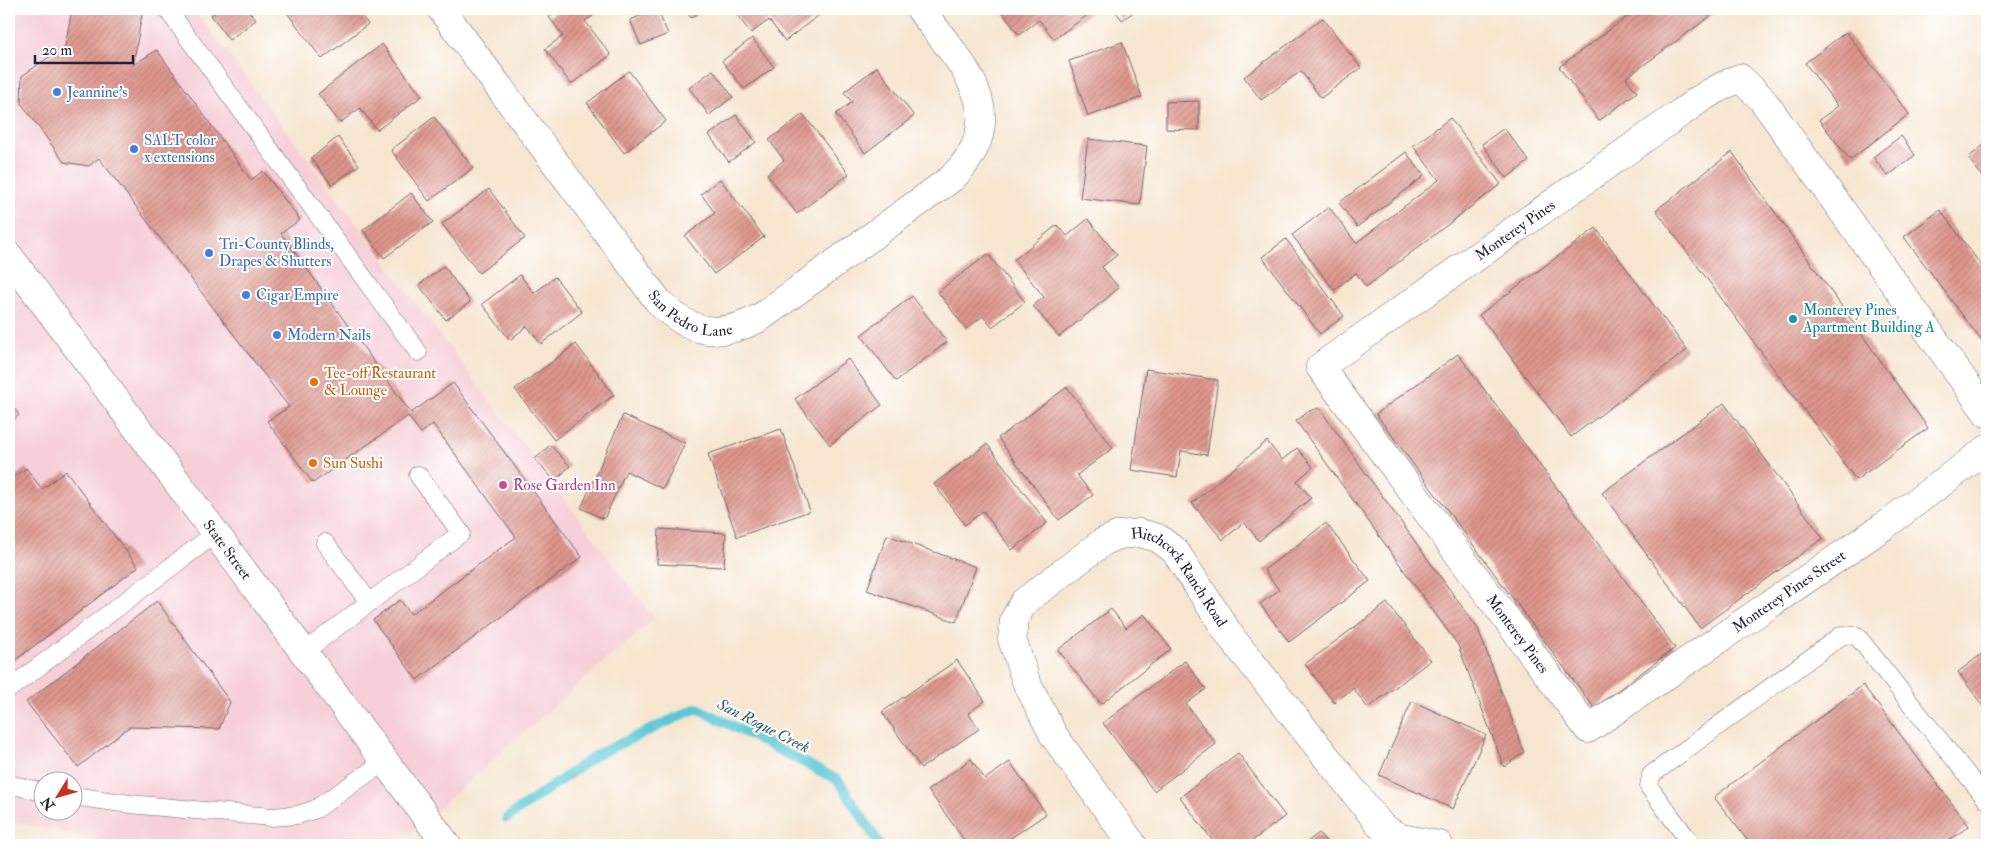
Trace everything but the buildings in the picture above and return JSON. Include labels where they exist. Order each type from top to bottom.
[{"type":"street","name":"San Pedro Lane","points":[[441,9],[658,301],[672,316],[688,325],[707,330],[726,331],[745,326],[761,317],[952,178],[966,164],[976,147],[981,128],[982,109],[977,90],[968,74],[920,9]]},
{"type":"street","name":"Monterey Pines","points":[[1588,729],[1320,367],[1682,112],[1699,98],[1713,89],[1740,78],[1762,99],[1987,413]]},
{"type":"street","name":"State Street","points":[[12,265],[216,533],[447,845]]},
{"type":"street","name":"Monterey Pines Street","points":[[1588,729],[1884,526],[1987,449]]},
{"type":"street","name":"Hitchcock Ranch Road","points":[[1132,845],[1054,736],[1026,681],[1012,639],[1014,620],[1024,602],[1104,542],[1119,535],[1140,533],[1158,538],[1175,551],[1231,637],[1382,827],[1401,838],[1439,845]]},
{"type":"lane","points":[[168,9],[418,352]]},
{"type":"lane","points":[[304,652],[461,533],[418,475]]},
{"type":"lane","points":[[9,689],[216,533]]},
{"type":"lane","points":[[326,543],[369,602]]},
{"type":"lane","points":[[1692,845],[1649,787],[1651,775],[1842,635],[1857,636],[1987,800]]},
{"type":"lane","points":[[82,797],[271,818],[298,814],[316,808],[385,761]]},
{"type":"lane","points":[[9,784],[32,790]]},
{"type":"shaded area","points":[[9,9],[194,9],[654,618],[413,831],[385,845],[121,845],[9,820]]},
{"type":"waterway","name":"San Roque Creek","points":[[507,818],[596,755],[697,708],[838,780],[880,845]]},
{"type":"place","name":"Jeannine's","points":[[57,92]]},
{"type":"place","name":"SALT color x extensions","points":[[134,149]]},
{"type":"place","name":"Tri-County Blinds, Drapes & Shutters","points":[[209,253]]},
{"type":"place","name":"Cigar Empire","points":[[246,295]]},
{"type":"place","name":"Monterey Pines Apartment Building A","points":[[1793,319]]},
{"type":"place","name":"Modern Nails","points":[[277,335]]},
{"type":"place","name":"Tee-off Restaurant & Lounge","points":[[314,382]]},
{"type":"place","name":"Sun Sushi","points":[[313,463]]},
{"type":"place","name":"Rose Garden Inn","points":[[503,485]]}]
